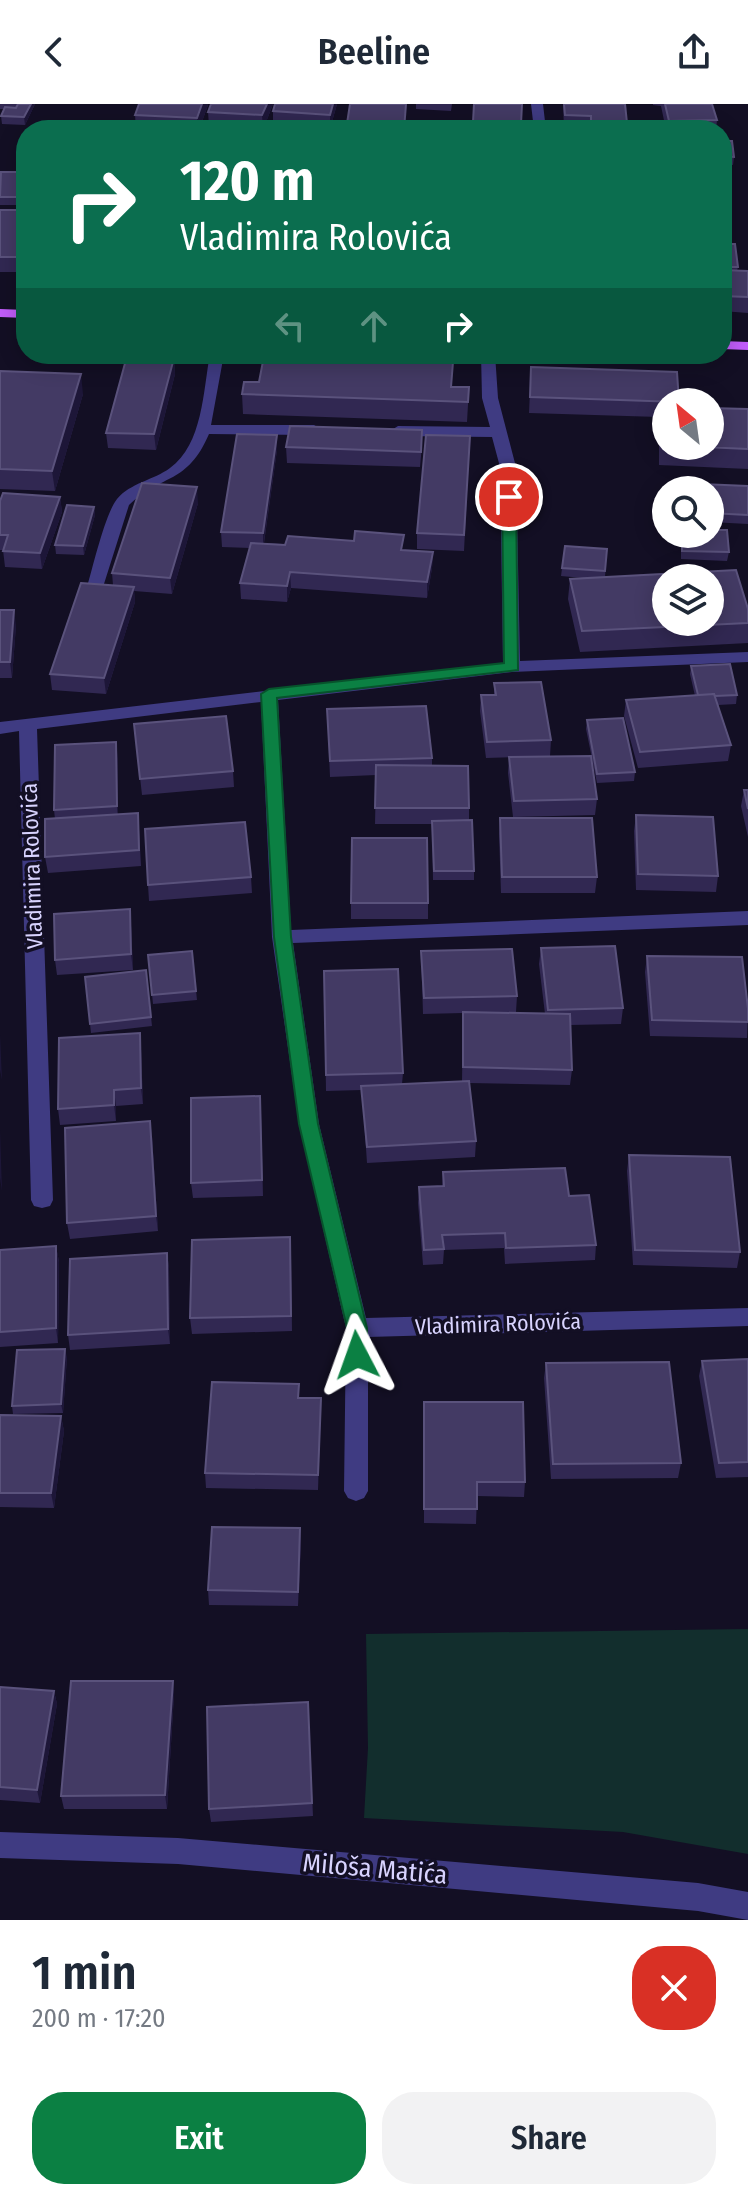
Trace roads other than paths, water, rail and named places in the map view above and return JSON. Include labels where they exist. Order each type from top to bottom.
[{"type":"street","points":[[95,587],[122,503],[129,495],[176,470],[188,459],[202,429],[215,364]]},
{"type":"street","points":[[488,364],[490,398],[508,467],[512,667]]},
{"type":"street","points":[[202,429],[327,430]]},
{"type":"street","points":[[374,431],[499,432]]},
{"type":"street","points":[[0,728],[512,667],[597,666],[748,657]]},
{"type":"street","points":[[269,694],[282,937],[309,1124],[357,1328],[356,1491]]},
{"type":"street","name":"Vladimira Rolovića","points":[[28,724],[42,1200]]},
{"type":"street","points":[[282,937],[748,918]]},
{"type":"street","name":"Vladimira Rolovića","points":[[357,1328],[748,1317]]},
{"type":"street","name":"Miloša Matića","points":[[0,1845],[178,1851],[698,1897],[748,1906]]}]
